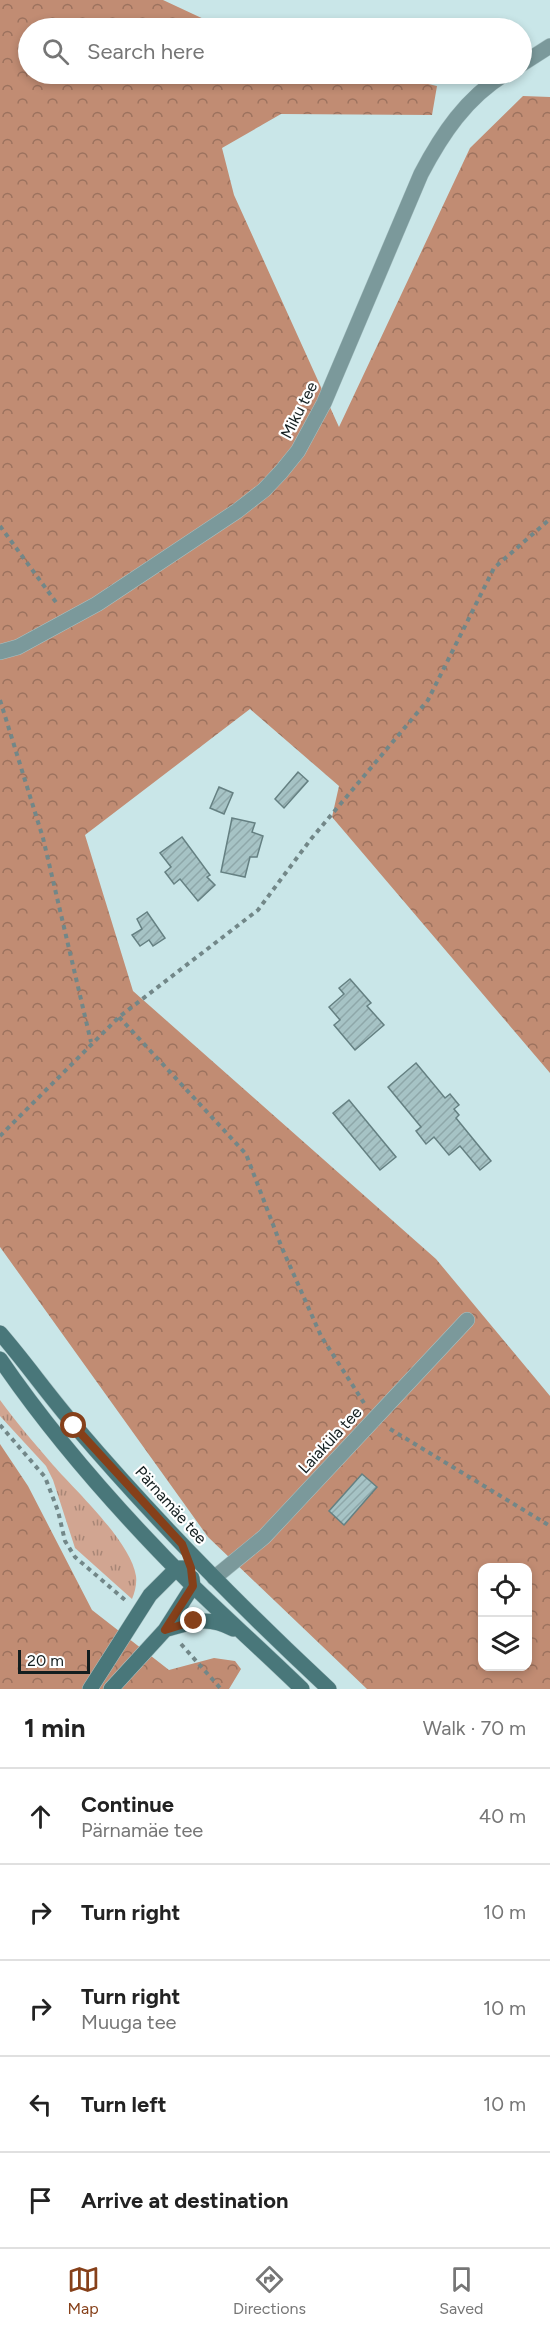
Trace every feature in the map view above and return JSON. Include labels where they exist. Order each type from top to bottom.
[{"type":"main road","name":"Pärnamäe tee","points":[[0,1333],[74,1426],[182,1544],[329,1689]]},
{"type":"main road","points":[[0,1359],[29,1401],[103,1492],[184,1568],[193,1586],[302,1689]]},
{"type":"main road","points":[[182,1544],[184,1568]]},
{"type":"main road","points":[[184,1568],[214,1578]]},
{"type":"main road","points":[[90,1689],[150,1595],[184,1568]]},
{"type":"main road","points":[[111,1689],[165,1630],[193,1586]]},
{"type":"main road","points":[[165,1630],[194,1621],[219,1621],[250,1638]]},
{"type":"street","points":[[532,57],[550,46]]},
{"type":"street","name":"Miku tee","points":[[0,652],[18,647],[70,620],[237,511],[264,489],[298,451],[324,403],[412,195],[434,149],[450,124],[470,101],[492,84]]},
{"type":"street","name":"Laiaküla tee","points":[[214,1578],[264,1537],[467,1320]]},
{"type":"path","points":[[0,1136],[119,1017],[258,910],[311,838],[428,700],[494,568],[550,519]]},
{"type":"path","points":[[0,526],[70,620]]},
{"type":"path","points":[[0,700],[43,838],[91,1043]]},
{"type":"path","points":[[119,1017],[246,1154],[282,1248],[321,1336],[375,1419],[550,1526]]},
{"type":"path","points":[[0,1425],[45,1477],[58,1511],[65,1541],[75,1557],[127,1602]]},
{"type":"path","points":[[178,1641],[220,1689]]},
{"type":"green space","points":[[0,0],[163,0],[202,18],[18,18],[18,84],[428,84],[437,86],[432,115],[281,114],[222,148],[234,195],[339,427],[470,148],[523,96],[550,97],[550,1073],[332,817],[339,786],[250,709],[85,835],[133,991],[436,1259],[550,1396],[550,1689],[367,1689],[208,1537],[0,1247]]},
{"type":"green space","points":[[0,1400],[53,1465],[114,1533],[124,1548],[136,1576],[136,1588],[132,1599],[75,1548],[53,1480],[46,1466],[0,1416]]},
{"type":"green space","points":[[0,1444],[28,1486],[92,1610],[169,1670],[214,1658],[235,1661],[241,1669],[229,1689],[0,1689]]},
{"type":"building","points":[[298,772],[308,781],[284,808],[275,799]]},
{"type":"building","points":[[219,787],[233,793],[224,814],[210,808]]},
{"type":"building","points":[[232,818],[255,823],[252,832],[263,836],[257,857],[250,857],[245,877],[221,872]]},
{"type":"building","points":[[182,837],[210,875],[207,877],[215,885],[198,901],[180,879],[174,884],[165,872],[171,867],[160,853]]},
{"type":"building","points":[[147,912],[165,938],[153,946],[149,940],[140,946],[132,935],[142,929],[137,919]]},
{"type":"building","points":[[350,979],[371,1003],[367,1006],[384,1025],[355,1050],[334,1025],[340,1020],[329,1007],[344,994],[339,988]]},
{"type":"building","points":[[416,1063],[445,1098],[450,1094],[459,1105],[454,1109],[459,1115],[456,1118],[491,1161],[480,1170],[460,1146],[449,1155],[434,1137],[426,1144],[416,1131],[421,1127],[388,1087]]},
{"type":"building","points":[[349,1100],[396,1157],[380,1170],[333,1113]]},
{"type":"building","points":[[362,1474],[377,1487],[344,1525],[329,1511]]},
{"type":"route","points":[[74,1426],[182,1544],[191,1568],[193,1586],[165,1630],[194,1621]]}]
